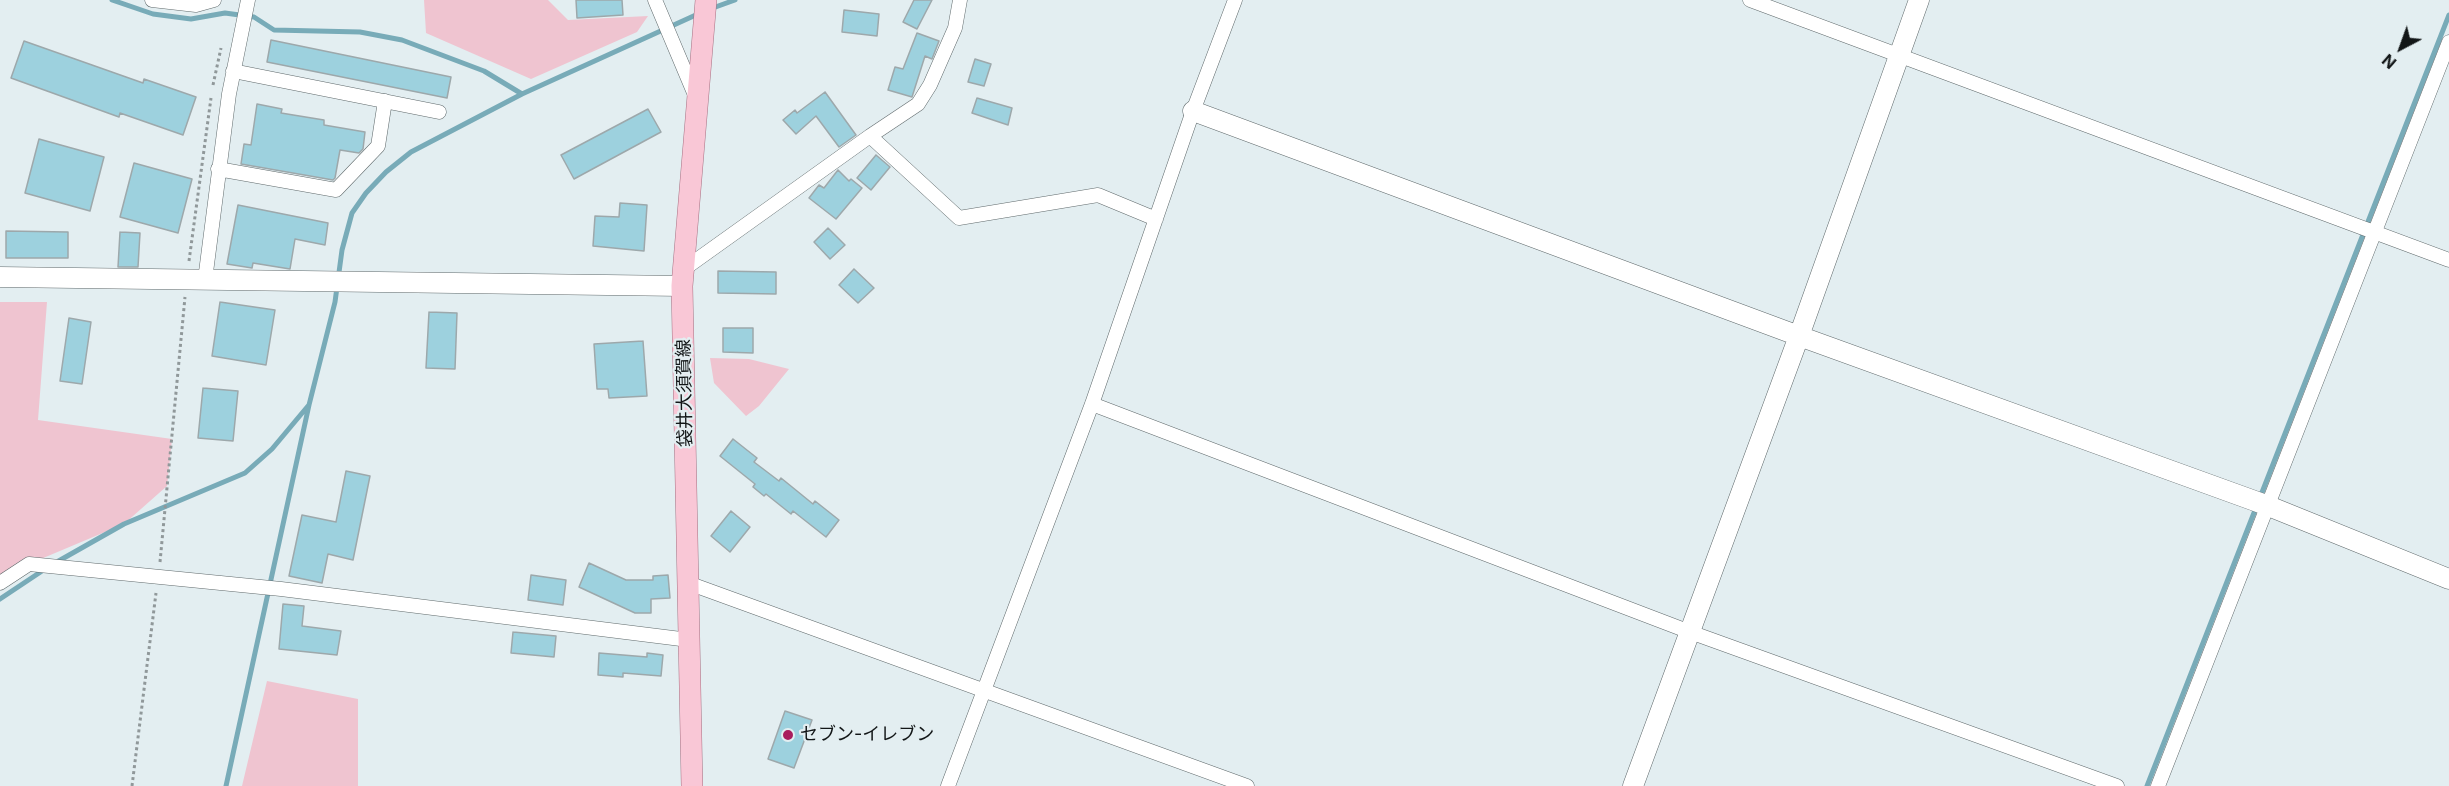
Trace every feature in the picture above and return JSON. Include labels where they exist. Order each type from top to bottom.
[{"type":"main road","name":"袋井大須賀線","points":[[692,786],[683,278],[706,0]]},
{"type":"street","points":[[152,0],[196,5],[214,0]]},
{"type":"street","points":[[196,280],[248,0]]},
{"type":"street","points":[[655,0],[697,100]]},
{"type":"street","points":[[0,277],[196,280],[683,278],[870,136],[918,104],[930,85],[955,28],[960,0]]},
{"type":"street","points":[[948,786],[1092,404],[1193,111],[1235,0]]},
{"type":"street","points":[[1750,0],[2449,260]]},
{"type":"street","points":[[1633,786],[1799,336],[1919,0]]},
{"type":"street","points":[[2158,786],[2449,42]]},
{"type":"street","points":[[233,71],[439,112]]},
{"type":"street","points":[[218,169],[336,190],[378,146],[385,101]]},
{"type":"street","points":[[1193,111],[1799,336],[2266,505],[2449,579]]},
{"type":"street","points":[[870,136],[959,218],[1098,195],[1156,219]]},
{"type":"street","points":[[1092,404],[1690,632],[2117,786]]},
{"type":"street","points":[[0,583],[29,564],[281,589],[689,640]]},
{"type":"street","points":[[688,582],[1247,786]]},
{"type":"path","points":[[132,786],[196,280]]},
{"type":"shaded area","points":[[424,0],[548,0],[568,20],[648,16],[637,32],[531,79],[426,33]]},
{"type":"shaded area","points":[[0,302],[47,302],[38,420],[172,439],[167,486],[124,524],[29,564],[0,579]]},
{"type":"shaded area","points":[[710,358],[749,359],[789,369],[759,406],[746,416],[714,383]]},
{"type":"shaded area","points":[[267,681],[358,699],[358,786],[242,786]]},
{"type":"building","points":[[576,0],[622,0],[623,15],[577,18]]},
{"type":"building","points":[[914,0],[932,0],[917,29],[903,22]]},
{"type":"building","points":[[844,10],[879,14],[877,36],[842,32]]},
{"type":"building","points":[[917,33],[939,41],[932,59],[925,56],[912,97],[888,90],[895,67],[903,69]]},
{"type":"building","points":[[271,40],[451,77],[447,98],[267,62]]},
{"type":"building","points":[[24,41],[143,83],[144,79],[196,97],[183,135],[120,113],[119,117],[11,78]]},
{"type":"building","points":[[975,59],[991,64],[984,86],[968,82]]},
{"type":"building","points":[[825,92],[856,135],[839,147],[816,116],[796,134],[783,120],[795,110],[797,113]]},
{"type":"building","points":[[977,98],[1012,108],[1008,125],[972,113]]},
{"type":"building","points":[[257,104],[282,109],[281,113],[324,120],[324,125],[365,132],[363,149],[359,153],[340,150],[333,180],[241,164],[244,144],[251,145]]},
{"type":"building","points":[[648,109],[661,132],[574,179],[561,155]]},
{"type":"building","points":[[39,139],[104,157],[90,211],[25,193]]},
{"type":"building","points":[[876,155],[890,167],[871,190],[857,178]]},
{"type":"building","points":[[134,163],[192,179],[178,233],[120,217]]},
{"type":"building","points":[[838,170],[849,181],[851,179],[862,188],[836,219],[809,198],[819,185],[824,188]]},
{"type":"building","points":[[620,203],[647,205],[644,251],[593,246],[595,216],[619,217]]},
{"type":"building","points":[[238,205],[328,223],[325,245],[295,239],[290,269],[253,263],[252,268],[227,264]]},
{"type":"building","points":[[828,228],[845,245],[830,259],[814,242]]},
{"type":"building","points":[[6,231],[68,232],[68,258],[6,258]]},
{"type":"building","points":[[120,232],[140,233],[138,267],[118,267]]},
{"type":"building","points":[[854,269],[874,288],[858,303],[839,285]]},
{"type":"building","points":[[718,271],[776,272],[776,294],[718,293]]},
{"type":"building","points":[[220,302],[275,310],[266,365],[212,356]]},
{"type":"building","points":[[429,312],[457,313],[455,369],[426,368]]},
{"type":"building","points":[[69,318],[91,322],[82,384],[60,381]]},
{"type":"building","points":[[723,328],[753,328],[753,353],[723,352]]},
{"type":"building","points":[[643,341],[647,396],[609,398],[608,389],[597,389],[594,344]]},
{"type":"building","points":[[203,388],[238,391],[233,441],[198,438]]},
{"type":"building","points":[[733,439],[757,458],[754,462],[779,481],[781,478],[813,504],[815,501],[839,520],[826,537],[793,511],[791,514],[766,494],[764,496],[753,487],[755,484],[720,456]]},
{"type":"building","points":[[346,471],[370,476],[353,560],[328,554],[322,583],[289,576],[302,515],[336,522]]},
{"type":"building","points":[[731,511],[750,527],[730,552],[711,536]]},
{"type":"building","points":[[589,563],[626,580],[653,580],[653,576],[668,575],[670,598],[651,599],[651,613],[635,613],[579,587]]},
{"type":"building","points":[[531,575],[566,580],[563,605],[528,600]]},
{"type":"building","points":[[283,604],[304,606],[302,626],[341,631],[337,655],[279,649]]},
{"type":"building","points":[[513,632],[556,636],[554,657],[511,653]]},
{"type":"building","points":[[599,653],[647,657],[647,653],[663,655],[661,676],[623,673],[623,677],[598,675]]},
{"type":"building","points":[[785,711],[812,720],[794,768],[768,759]]},
{"type":"waterway","points":[[112,0],[153,14],[191,19],[225,13],[254,17],[274,30],[360,32],[402,40],[484,71],[522,94]]},
{"type":"waterway","points":[[710,9],[735,0]]},
{"type":"waterway","points":[[226,786],[309,405],[335,302],[342,250],[352,213],[366,193],[386,172],[411,152],[522,94],[698,14]]},
{"type":"waterway","points":[[2147,786],[2449,15]]},
{"type":"waterway","points":[[55,563],[124,524],[245,473],[272,449],[308,406]]},
{"type":"waterway","points":[[0,599],[45,569]]},
{"type":"place","name":"セブン-イレブン","points":[[788,735]]}]
